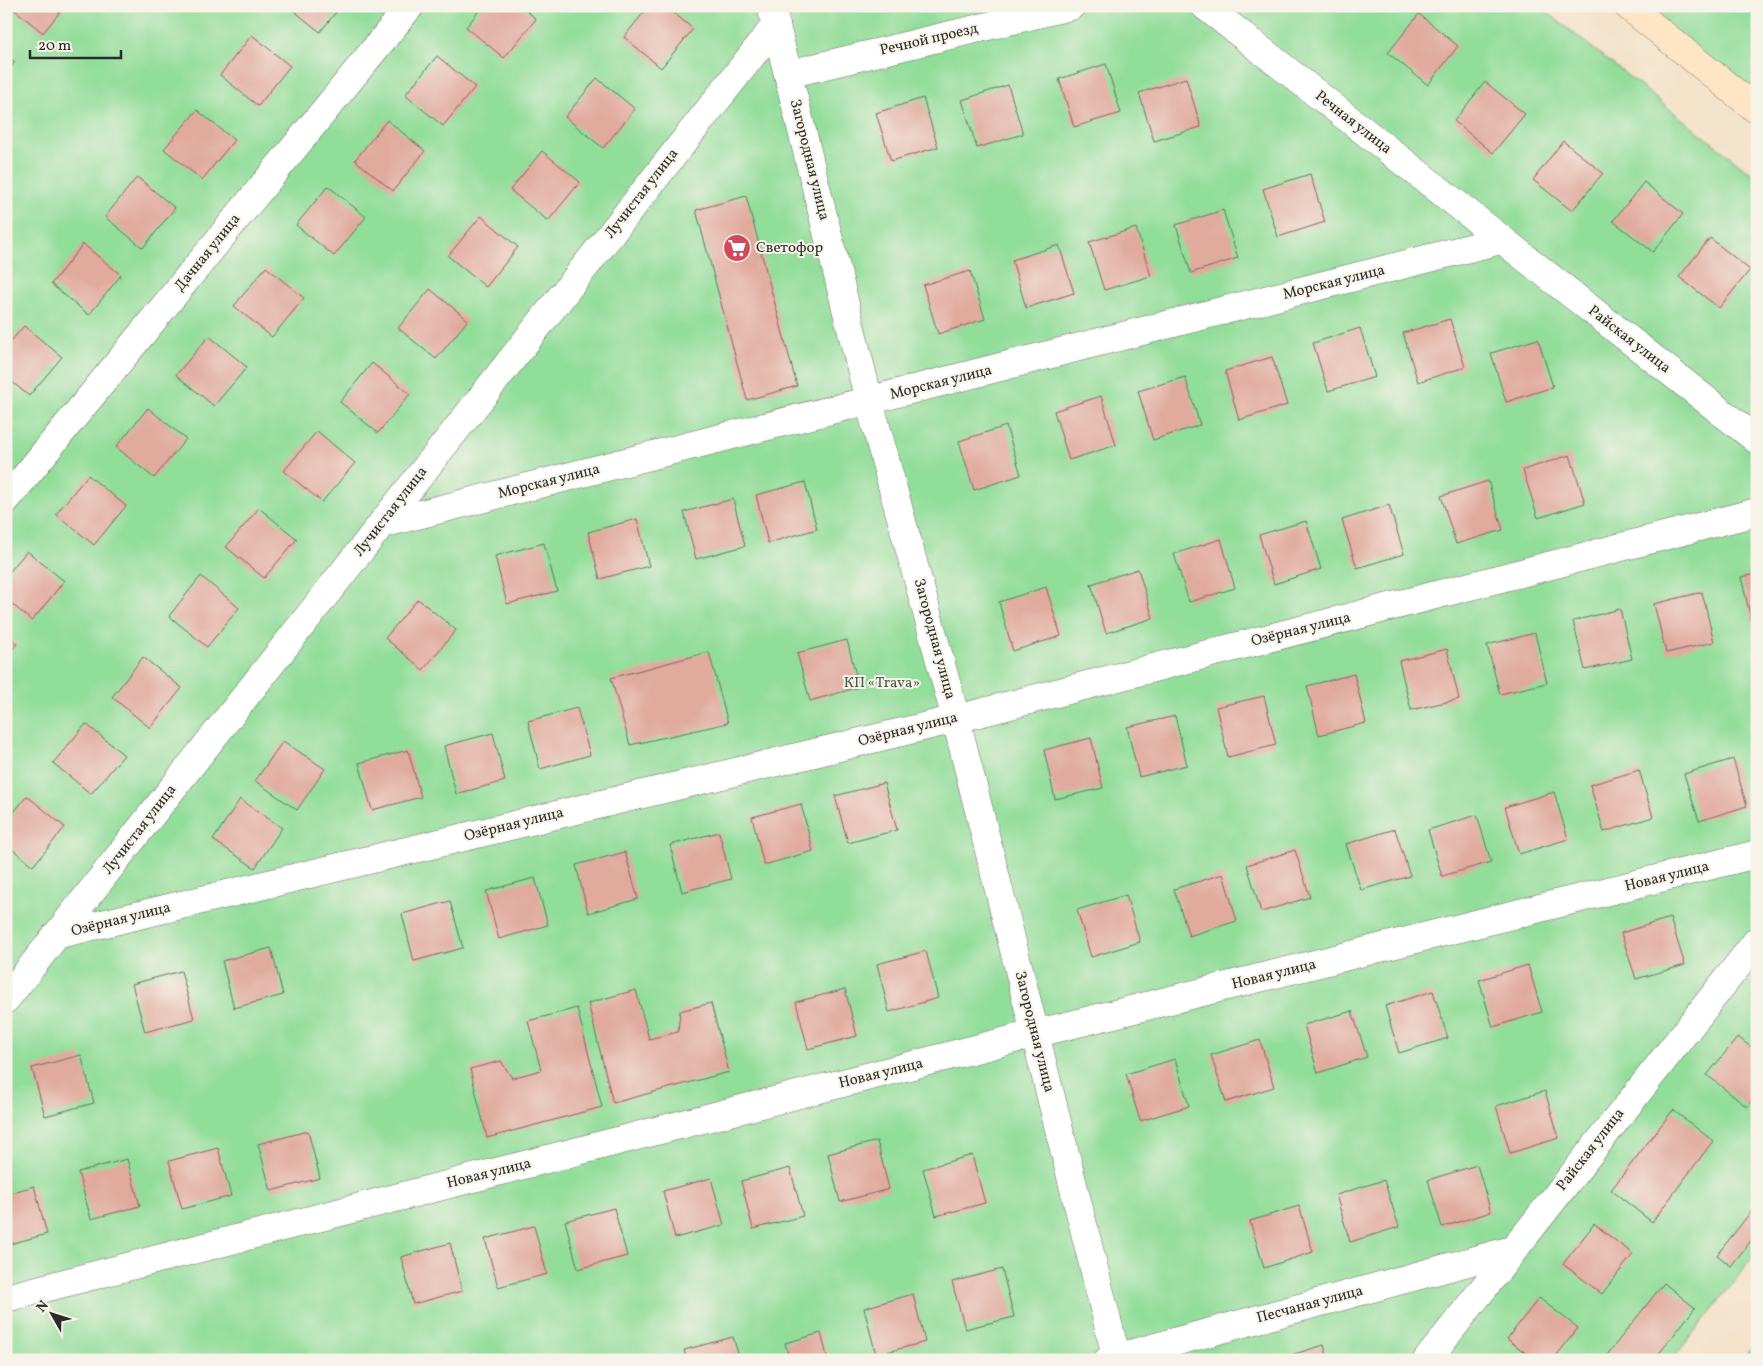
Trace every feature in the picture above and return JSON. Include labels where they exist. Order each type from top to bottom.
[{"type":"street","name":"Дачная улица","points":[[6,500],[410,6]]},
{"type":"street","name":"Речной проезд","points":[[788,74],[1071,6]]},
{"type":"street","name":"Речная улица","points":[[1204,6],[1501,240]]},
{"type":"street","points":[[1628,6],[1757,110]]},
{"type":"street","name":"Загородная улица","points":[[773,16],[869,401],[956,719],[1114,1359]]},
{"type":"street","name":"Лучистая улица","points":[[6,999],[382,524],[773,16]]},
{"type":"street","name":"Морская улица","points":[[382,524],[1501,240]]},
{"type":"street","name":"Райская улица","points":[[1501,240],[1757,440]]},
{"type":"street","name":"Озёрная улица","points":[[56,935],[956,719],[1757,512]]},
{"type":"street","name":"Новая улица","points":[[6,1298],[1034,1034],[1757,854]]},
{"type":"street","name":"Райская улица","points":[[1427,1360],[1757,941]]},
{"type":"street","name":"Песчаная улица","points":[[1114,1359],[1512,1250]]},
{"type":"green space","name":"КП «Trava»","points":[[6,6],[1539,6],[1757,178],[1757,1253],[1672,1360],[6,1360]]},
{"type":"green space","points":[[1628,6],[1757,6],[1757,110]]},
{"type":"green space","points":[[1757,1342],[1757,1360],[1743,1360]]},
{"type":"building","points":[[10,6],[65,6],[43,33]]},
{"type":"building","points":[[288,6],[341,6],[320,32]]},
{"type":"building","points":[[483,6],[521,6],[536,19],[504,58],[466,27]]},
{"type":"building","points":[[649,6],[666,6],[693,29],[661,68],[624,37]]},
{"type":"building","points":[[1419,14],[1458,46],[1428,85],[1388,53]]},
{"type":"building","points":[[252,35],[290,66],[258,106],[220,75]]},
{"type":"building","points":[[6,55],[15,62],[6,74]]},
{"type":"building","points":[[437,56],[475,87],[443,126],[405,95]]},
{"type":"building","points":[[1106,64],[1121,113],[1074,127],[1059,79]]},
{"type":"building","points":[[597,78],[635,109],[603,148],[565,117]]},
{"type":"building","points":[[1186,78],[1201,127],[1154,141],[1139,93]]},
{"type":"building","points":[[1485,82],[1525,114],[1493,153],[1454,121]]},
{"type":"building","points":[[1008,85],[1023,134],[977,148],[962,100]]},
{"type":"building","points":[[923,98],[938,147],[891,161],[876,113]]},
{"type":"building","points":[[197,110],[234,140],[202,180],[164,149]]},
{"type":"building","points":[[387,120],[425,151],[393,191],[355,160]]},
{"type":"building","points":[[1563,141],[1603,173],[1572,211],[1533,180]]},
{"type":"building","points":[[542,151],[580,182],[548,221],[510,190]]},
{"type":"building","points":[[1310,174],[1325,222],[1278,237],[1263,189]]},
{"type":"building","points":[[137,177],[175,208],[143,248],[105,217]]},
{"type":"building","points":[[1644,182],[1683,214],[1653,252],[1613,221]]},
{"type":"building","points":[[328,186],[366,217],[334,256],[296,225]]},
{"type":"building","points":[[746,196],[797,386],[747,400],[696,210]]},
{"type":"building","points":[[1223,210],[1238,258],[1191,273],[1176,225]]},
{"type":"building","points":[[481,216],[518,247],[486,287],[448,256]]},
{"type":"building","points":[[1136,228],[1151,276],[1104,290],[1089,242]]},
{"type":"building","points":[[1710,238],[1750,270],[1719,308],[1679,277]]},
{"type":"building","points":[[83,244],[121,275],[89,315],[51,284]]},
{"type":"building","points":[[1059,245],[1074,293],[1026,308],[1012,260]]},
{"type":"building","points":[[266,267],[304,298],[272,337],[234,306]]},
{"type":"building","points":[[970,271],[985,319],[938,334],[923,285]]},
{"type":"building","points":[[430,289],[468,320],[436,359],[398,328]]},
{"type":"building","points":[[1450,319],[1465,367],[1418,382],[1403,333]]},
{"type":"building","points":[[24,326],[62,357],[29,396],[6,377],[6,347]]},
{"type":"building","points":[[1360,328],[1375,377],[1328,391],[1313,343]]},
{"type":"building","points":[[209,336],[247,367],[214,406],[176,375]]},
{"type":"building","points":[[1538,339],[1553,387],[1506,402],[1491,353]]},
{"type":"building","points":[[1272,357],[1287,405],[1239,420],[1225,371]]},
{"type":"building","points":[[372,363],[410,394],[378,433],[340,402]]},
{"type":"building","points":[[1185,377],[1200,425],[1153,440],[1138,391]]},
{"type":"building","points":[[1101,396],[1116,445],[1069,460],[1054,411]]},
{"type":"building","points":[[148,408],[186,439],[154,478],[116,447]]},
{"type":"building","points":[[1006,426],[1021,475],[974,490],[959,441]]},
{"type":"building","points":[[317,431],[355,463],[322,502],[284,471]]},
{"type":"building","points":[[1570,455],[1585,503],[1538,518],[1523,470]]},
{"type":"building","points":[[88,475],[126,506],[94,545],[56,514]]},
{"type":"building","points":[[1488,481],[1503,530],[1456,544],[1441,496]]},
{"type":"building","points":[[805,482],[817,529],[768,543],[756,495]]},
{"type":"building","points":[[733,499],[745,546],[696,559],[684,512]]},
{"type":"building","points":[[1389,505],[1404,554],[1357,568],[1342,520]]},
{"type":"building","points":[[259,508],[297,539],[264,578],[226,547]]},
{"type":"building","points":[[637,519],[649,566],[600,579],[588,532]]},
{"type":"building","points":[[1306,521],[1321,569],[1274,584],[1259,535]]},
{"type":"building","points":[[1221,539],[1235,588],[1189,602],[1174,554]]},
{"type":"building","points":[[544,543],[557,591],[507,604],[495,556]]},
{"type":"building","points":[[27,551],[64,581],[32,621],[6,599],[6,576]]},
{"type":"building","points":[[1138,569],[1153,618],[1106,633],[1091,584]]},
{"type":"building","points":[[1757,574],[1757,626],[1753,627],[1741,577]]},
{"type":"building","points":[[201,576],[239,608],[207,647],[169,616]]},
{"type":"building","points":[[1046,587],[1061,636],[1013,651],[999,602]]},
{"type":"building","points":[[1702,592],[1714,642],[1666,653],[1654,604]]},
{"type":"building","points":[[418,599],[456,630],[423,670],[385,638]]},
{"type":"building","points":[[1620,609],[1632,659],[1585,670],[1573,621]]},
{"type":"building","points":[[1535,633],[1547,683],[1500,694],[1487,645]]},
{"type":"building","points":[[6,635],[17,644],[6,656]]},
{"type":"building","points":[[847,640],[859,687],[810,701],[797,653]]},
{"type":"building","points":[[1447,649],[1459,699],[1411,710],[1399,661]]},
{"type":"building","points":[[709,652],[728,723],[630,745],[611,678]]},
{"type":"building","points":[[143,657],[182,688],[150,728],[112,697]]},
{"type":"building","points":[[1354,674],[1366,723],[1319,735],[1307,686]]},
{"type":"building","points":[[1264,696],[1276,745],[1228,757],[1216,707]]},
{"type":"building","points":[[577,708],[590,755],[540,769],[528,721]]},
{"type":"building","points":[[1175,716],[1187,765],[1139,777],[1127,727]]},
{"type":"building","points":[[86,724],[124,755],[91,794],[53,763]]},
{"type":"building","points":[[493,733],[505,781],[456,794],[444,746]]},
{"type":"building","points":[[1091,738],[1103,788],[1055,799],[1044,750]]},
{"type":"building","points":[[283,741],[325,769],[297,810],[255,781]]},
{"type":"building","points":[[408,750],[421,797],[372,810],[359,763]]},
{"type":"building","points":[[1733,759],[1747,806],[1699,821],[1684,774]]},
{"type":"building","points":[[1639,770],[1653,817],[1604,832],[1590,785]]},
{"type":"building","points":[[884,783],[897,830],[848,843],[835,796]]},
{"type":"building","points":[[1554,792],[1568,839],[1519,854],[1505,807]]},
{"type":"building","points":[[27,796],[65,827],[33,866],[6,844],[6,822]]},
{"type":"building","points":[[240,799],[282,828],[255,868],[213,840]]},
{"type":"building","points":[[801,804],[813,851],[764,865],[752,817]]},
{"type":"building","points":[[1477,815],[1491,862],[1442,876],[1428,830]]},
{"type":"building","points":[[1395,829],[1410,876],[1361,890],[1346,844]]},
{"type":"building","points":[[719,832],[731,879],[682,892],[670,845]]},
{"type":"building","points":[[1295,850],[1310,897],[1261,912],[1247,865]]},
{"type":"building","points":[[625,852],[638,899],[588,913],[576,865]]},
{"type":"building","points":[[1223,874],[1237,921],[1189,936],[1174,889]]},
{"type":"building","points":[[535,878],[548,925],[499,939],[486,891]]},
{"type":"building","points":[[1126,895],[1140,942],[1091,957],[1077,910]]},
{"type":"building","points":[[450,901],[463,948],[414,961],[402,914]]},
{"type":"building","points":[[1670,918],[1685,965],[1636,979],[1621,933]]},
{"type":"building","points":[[271,948],[283,995],[234,1008],[222,961]]},
{"type":"building","points":[[926,951],[938,998],[889,1012],[877,964]]},
{"type":"building","points":[[1528,965],[1542,1012],[1493,1027],[1479,980]]},
{"type":"building","points":[[181,971],[194,1019],[145,1032],[132,984]]},
{"type":"building","points":[[845,989],[857,1036],[808,1049],[796,1002]]},
{"type":"building","points":[[636,990],[649,1039],[678,1032],[680,1011],[711,1003],[729,1072],[613,1103],[588,1003]]},
{"type":"building","points":[[1433,991],[1448,1038],[1399,1053],[1385,1006]]},
{"type":"building","points":[[577,1008],[602,1107],[487,1138],[470,1069],[501,1061],[512,1078],[541,1070],[528,1021]]},
{"type":"building","points":[[1352,1011],[1367,1057],[1318,1073],[1304,1025]]},
{"type":"building","points":[[1738,1037],[1757,1052],[1757,1094],[1747,1107],[1707,1075]]},
{"type":"building","points":[[1260,1040],[1274,1087],[1226,1102],[1211,1055]]},
{"type":"building","points":[[81,1055],[94,1103],[45,1116],[32,1068]]},
{"type":"building","points":[[1175,1059],[1189,1106],[1140,1121],[1126,1074]]},
{"type":"building","points":[[1545,1091],[1559,1138],[1510,1153],[1496,1106]]},
{"type":"building","points":[[1673,1110],[1713,1141],[1652,1222],[1611,1190]]},
{"type":"building","points":[[308,1131],[320,1178],[271,1191],[258,1144]]},
{"type":"building","points":[[877,1141],[889,1189],[840,1202],[828,1154]]},
{"type":"building","points":[[218,1148],[231,1196],[182,1209],[169,1161]]},
{"type":"building","points":[[972,1155],[985,1203],[936,1216],[923,1169]]},
{"type":"building","points":[[127,1159],[140,1206],[91,1219],[78,1172]]},
{"type":"building","points":[[1477,1165],[1491,1212],[1442,1227],[1428,1180]]},
{"type":"building","points":[[790,1168],[803,1216],[753,1229],[741,1181]]},
{"type":"building","points":[[711,1178],[724,1225],[675,1238],[663,1191]]},
{"type":"building","points":[[1384,1180],[1399,1227],[1350,1242],[1336,1195]]},
{"type":"building","points":[[34,1186],[47,1234],[6,1245],[6,1194]]},
{"type":"building","points":[[1757,1204],[1757,1233],[1731,1266],[1717,1255]]},
{"type":"building","points":[[1299,1206],[1313,1252],[1264,1268],[1250,1221]]},
{"type":"building","points":[[614,1208],[627,1256],[578,1269],[565,1221]]},
{"type":"building","points":[[1594,1224],[1633,1254],[1602,1294],[1563,1264]]},
{"type":"building","points":[[534,1226],[547,1274],[498,1287],[485,1239]]},
{"type":"building","points":[[450,1243],[462,1291],[413,1304],[401,1257]]},
{"type":"building","points":[[1002,1269],[1014,1317],[965,1329],[952,1282]]},
{"type":"building","points":[[1664,1283],[1695,1308],[1654,1360],[1603,1360]]},
{"type":"building","points":[[913,1294],[925,1342],[876,1355],[864,1308]]},
{"type":"building","points":[[1539,1298],[1578,1328],[1553,1360],[1535,1360],[1507,1339]]},
{"type":"building","points":[[821,1333],[828,1360],[790,1360],[785,1343]]},
{"type":"building","points":[[733,1337],[740,1360],[687,1360],[684,1350]]},
{"type":"building","points":[[1324,1345],[1328,1360],[1278,1360],[1278,1359]]},
{"type":"place","name":"Светофор","points":[[737,248]]}]
